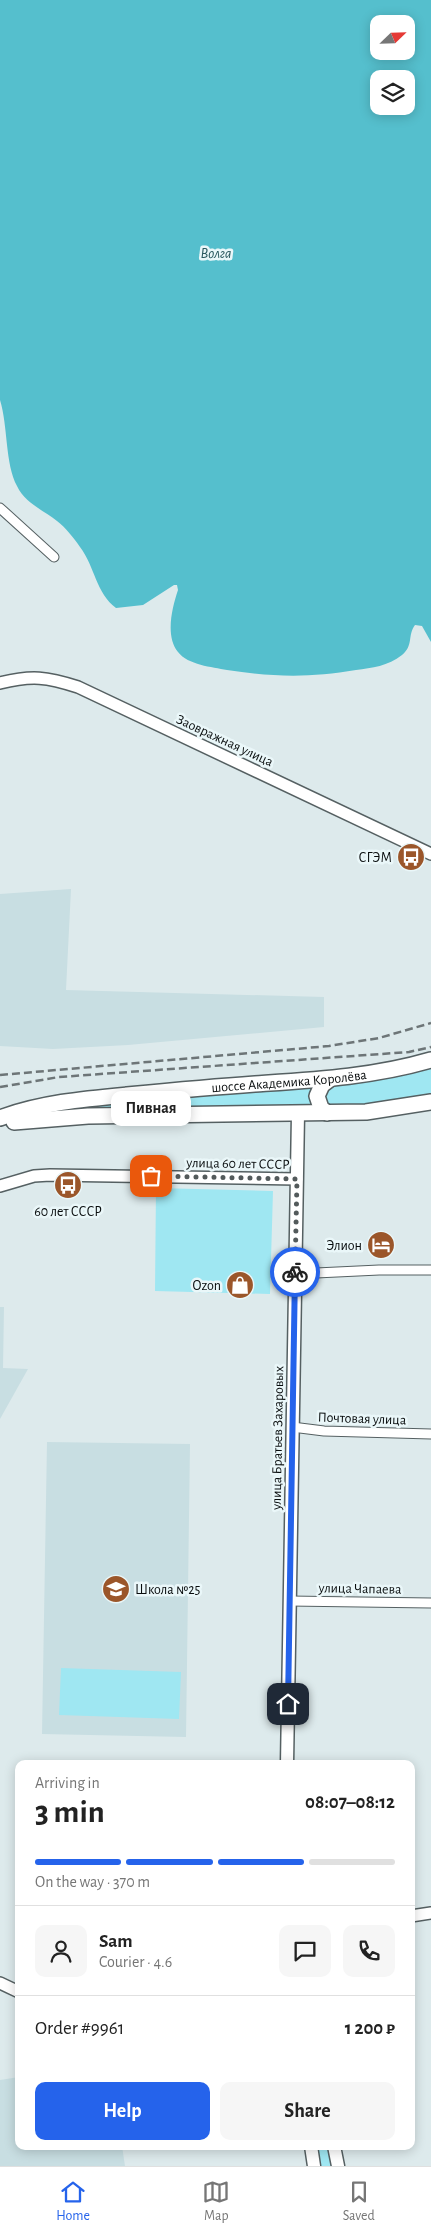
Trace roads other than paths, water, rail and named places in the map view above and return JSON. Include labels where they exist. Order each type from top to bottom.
[{"type":"highway","name":"шоссе Академика Королёва","points":[[0,1118],[52,1105],[87,1099],[200,1088],[330,1079],[376,1073],[431,1060]]},
{"type":"highway","points":[[327,1113],[320,1108],[317,1096],[322,1085],[330,1079]]},
{"type":"highway","name":"шоссе Академика Королёва","points":[[0,1124],[88,1116],[366,1112],[431,1102]]},
{"type":"main road","name":"улица Братьев Захаровых","points":[[287,1760],[298,1114]]},
{"type":"main road","points":[[312,2150],[314,2166]]},
{"type":"main road","points":[[335,2150],[338,2166]]},
{"type":"street","points":[[0,508],[54,557]]},
{"type":"street","name":"Заовражная улица","points":[[0,683],[34,676],[52,678],[78,687],[431,854]]},
{"type":"street","name":"улица 60 лет СССР","points":[[0,1186],[34,1176],[50,1175],[297,1179]]},
{"type":"street","points":[[295,1274],[379,1270],[431,1270]]},
{"type":"street","name":"Почтовая улица","points":[[292,1427],[324,1431],[431,1434]]},
{"type":"street","name":"улица Чапаева","points":[[289,1601],[431,1603]]},
{"type":"street","points":[[415,1915],[431,1913]]},
{"type":"street","points":[[0,1983],[15,1990]]},
{"type":"water","name":"Волга","points":[[0,0],[431,0],[431,642],[422,626],[415,625],[408,648],[402,655],[391,662],[339,673],[291,676],[260,674],[227,670],[188,660],[178,652],[172,638],[171,622],[178,590],[177,585],[174,585],[143,605],[116,608],[109,602],[85,555],[72,536],[60,523],[29,502],[20,492],[10,467],[0,400]]},
{"type":"railway","points":[[0,1075],[329,1046],[379,1038],[431,1023]]},
{"type":"railway","points":[[0,1087],[59,1077],[409,1052],[431,1047]]},
{"type":"place","name":"СГЭМ","points":[[411,857]]},
{"type":"place","name":"Пивная","points":[[151,1176]]},
{"type":"place","name":"60 лет СССР","points":[[68,1185]]},
{"type":"place","name":"Элион","points":[[381,1245]]},
{"type":"place","name":"Ozon","points":[[240,1285]]},
{"type":"place","name":"Школа №25","points":[[116,1589]]}]
